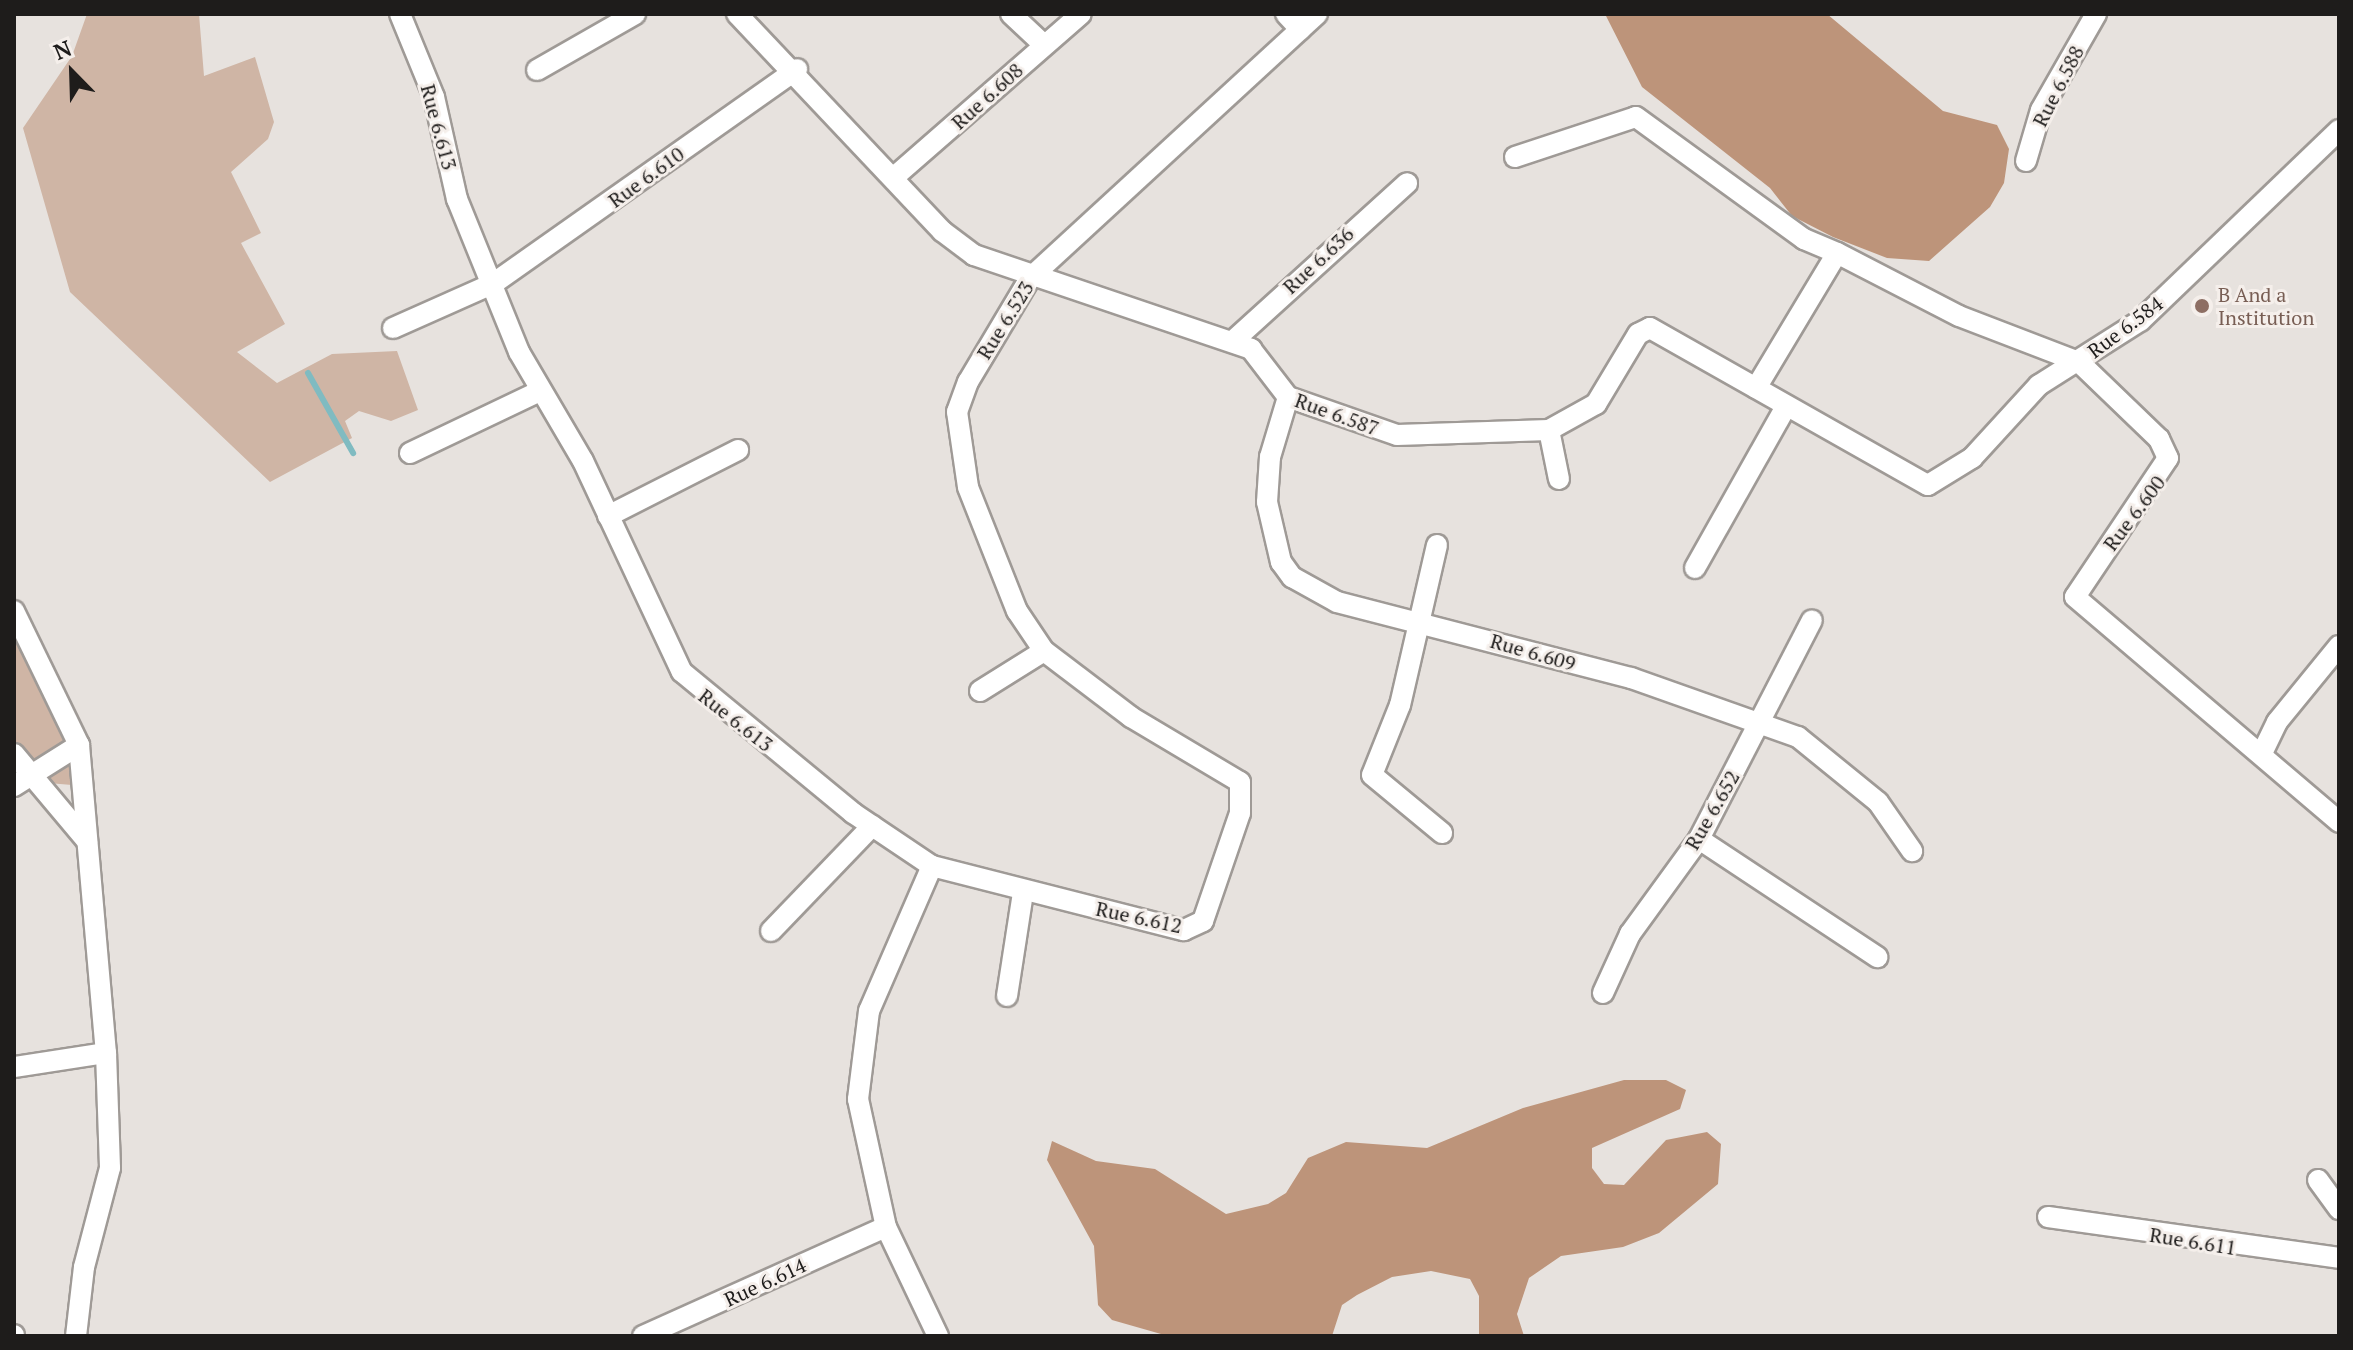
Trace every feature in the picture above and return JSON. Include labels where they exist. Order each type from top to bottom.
[{"type":"street","name":"Rue 6.613","points":[[400,14],[434,97],[457,199],[540,391],[608,516],[642,601],[690,682],[872,826],[932,866]]},
{"type":"street","points":[[537,70],[635,14]]},
{"type":"street","name":"Rue 6.587","points":[[737,14],[797,69],[893,178],[974,255],[1030,278],[1233,341],[1273,369],[1288,397],[1397,435],[1549,430],[1596,404],[1643,329],[1756,388],[1894,471],[1940,483]]},
{"type":"street","points":[[1011,14],[1044,45]]},
{"type":"street","name":"Rue 6.608","points":[[893,178],[1081,14]]},
{"type":"street","name":"Rue 6.523","points":[[1240,782],[1131,717],[1044,651],[1017,611],[968,487],[957,412],[981,355],[1030,278],[1293,21],[1317,14]]},
{"type":"street","name":"Rue 6.588","points":[[2026,161],[2041,110],[2096,14]]},
{"type":"street","name":"Rue 6.610","points":[[393,328],[494,283],[797,69]]},
{"type":"street","points":[[1515,157],[1636,117],[1804,239],[1959,316],[2079,362]]},
{"type":"street","name":"Rue 6.584","points":[[1940,483],[2039,385],[2140,321],[2339,130]]},
{"type":"street","name":"Rue 6.636","points":[[1233,341],[1407,183]]},
{"type":"street","points":[[1756,388],[1837,253]]},
{"type":"street","name":"Rue 6.600","points":[[2079,362],[2159,439],[2168,458],[2075,597],[2263,751]]},
{"type":"street","points":[[410,453],[540,391]]},
{"type":"street","name":"Rue 6.609","points":[[1288,397],[1270,457],[1267,502],[1281,562],[1292,577],[1337,602],[1631,678],[1757,724],[1837,762],[1878,802],[1912,851]]},
{"type":"street","points":[[1695,568],[1785,408]]},
{"type":"street","points":[[1549,430],[1559,479]]},
{"type":"street","points":[[608,516],[738,450]]},
{"type":"street","points":[[1437,545],[1400,705],[1372,775],[1442,833]]},
{"type":"street","points":[[14,611],[79,745],[106,1053],[110,1168],[84,1267],[76,1336]]},
{"type":"street","name":"Rue 6.652","points":[[1603,993],[1630,934],[1699,839],[1812,620]]},
{"type":"street","points":[[2339,646],[2263,751],[2339,822]]},
{"type":"street","points":[[980,691],[1044,651]]},
{"type":"street","points":[[21,781],[79,745]]},
{"type":"street","points":[[14,754],[21,781],[87,841]]},
{"type":"street","name":"Rue 6.612","points":[[932,866],[1023,893],[1193,928],[1203,921],[1225,861],[1245,792],[1240,782]]},
{"type":"street","points":[[771,931],[872,826]]},
{"type":"street","points":[[1699,839],[1877,957]]},
{"type":"street","points":[[932,866],[869,1011],[861,1047],[858,1099],[886,1227],[938,1336]]},
{"type":"street","points":[[1007,996],[1023,893]]},
{"type":"street","points":[[14,1067],[106,1053]]},
{"type":"street","points":[[2318,1180],[2339,1209]]},
{"type":"street","name":"Rue 6.611","points":[[2048,1217],[2339,1258]]},
{"type":"street","name":"Rue 6.614","points":[[643,1336],[886,1227]]},
{"type":"shaded area","points":[[87,14],[199,14],[204,76],[255,57],[274,122],[268,139],[231,172],[261,233],[241,243],[285,324],[237,352],[277,383],[332,354],[397,351],[418,410],[391,421],[359,411],[345,421],[352,438],[270,482],[70,292],[23,128],[72,56]]},
{"type":"shaded area","points":[[1605,14],[1827,14],[1943,111],[1997,125],[2009,149],[2004,183],[1990,207],[1929,261],[1887,258],[1833,237],[1792,216],[1770,188],[1642,87]]},
{"type":"shaded area","points":[[14,602],[88,771],[72,785],[48,783],[14,756]]},
{"type":"shaded area","points":[[1624,1080],[1666,1080],[1686,1090],[1680,1109],[1592,1148],[1592,1168],[1604,1184],[1624,1185],[1666,1140],[1707,1132],[1721,1144],[1718,1184],[1659,1233],[1623,1247],[1561,1256],[1529,1278],[1517,1314],[1524,1336],[1479,1336],[1479,1296],[1470,1279],[1431,1271],[1392,1277],[1357,1295],[1342,1305],[1332,1336],[1168,1336],[1112,1320],[1098,1305],[1094,1246],[1047,1160],[1052,1141],[1096,1161],[1155,1169],[1226,1214],[1268,1204],[1286,1193],[1308,1158],[1346,1142],[1427,1148],[1523,1108]]},
{"type":"waterway","points":[[308,373],[353,453]]},
{"type":"place","name":"B And a Institution","points":[[2202,306]]}]
